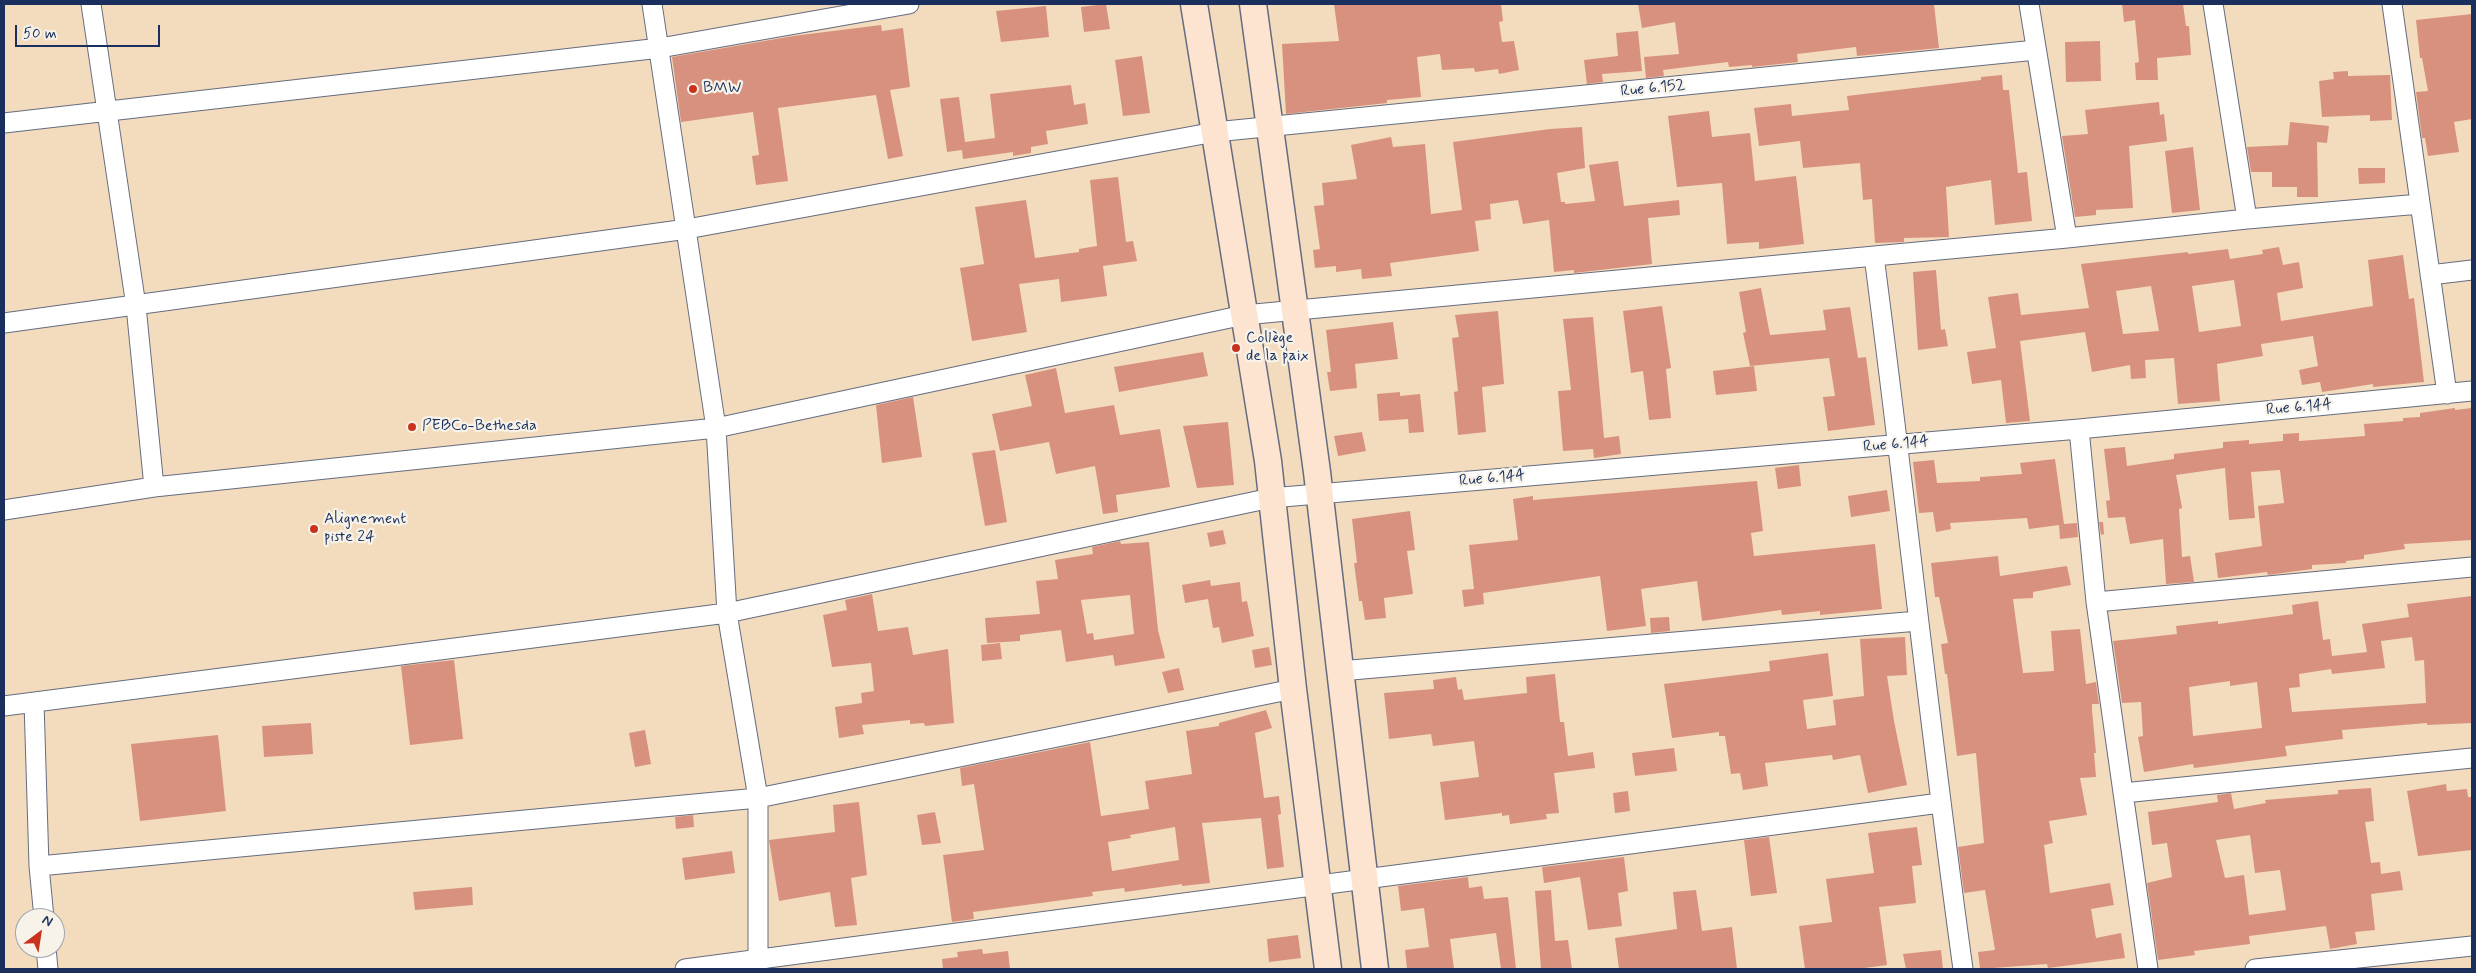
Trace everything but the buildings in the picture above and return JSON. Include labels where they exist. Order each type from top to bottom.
[{"type":"main road","points":[[1194,4],[1268,461],[1293,689],[1328,969]]},
{"type":"main road","points":[[1253,4],[1319,494],[1375,969]]},
{"type":"street","points":[[91,4],[105,110],[136,306],[154,487]]},
{"type":"street","points":[[652,4],[716,428],[728,613],[758,798],[757,964]]},
{"type":"street","points":[[4,123],[660,48],[909,4]]},
{"type":"street","points":[[2029,4],[2067,238]]},
{"type":"street","points":[[2214,4],[2246,219]]},
{"type":"street","points":[[2392,4],[2447,394]]},
{"type":"street","name":"Rue 6.152","points":[[4,323],[687,229],[1215,132],[2036,50]]},
{"type":"street","points":[[4,510],[154,487],[716,428],[1244,315],[2420,204]]},
{"type":"street","points":[[1874,256],[1899,444],[1940,803],[1963,969]]},
{"type":"street","points":[[2430,275],[2472,270]]},
{"type":"street","name":"Rue 6.144","points":[[4,706],[728,613],[1271,498],[2079,429],[2472,391]]},
{"type":"street","points":[[2079,429],[2096,602],[2148,969]]},
{"type":"street","points":[[2096,602],[2472,567]]},
{"type":"street","points":[[1340,671],[1918,622]]},
{"type":"street","points":[[39,866],[758,798],[1293,689]]},
{"type":"street","points":[[34,702],[39,866],[43,908]]},
{"type":"street","points":[[2123,793],[2472,758]]},
{"type":"street","points":[[685,969],[757,964],[1365,879],[1940,803]]},
{"type":"street","points":[[2255,969],[2472,946]]},
{"type":"place","name":"BMW","points":[[693,89]]},
{"type":"place","name":"Collège de la paix","points":[[1236,348]]},
{"type":"place","name":"PEBCo-Bethesda","points":[[412,427]]},
{"type":"place","name":"Alignement piste 24","points":[[314,529]]}]
